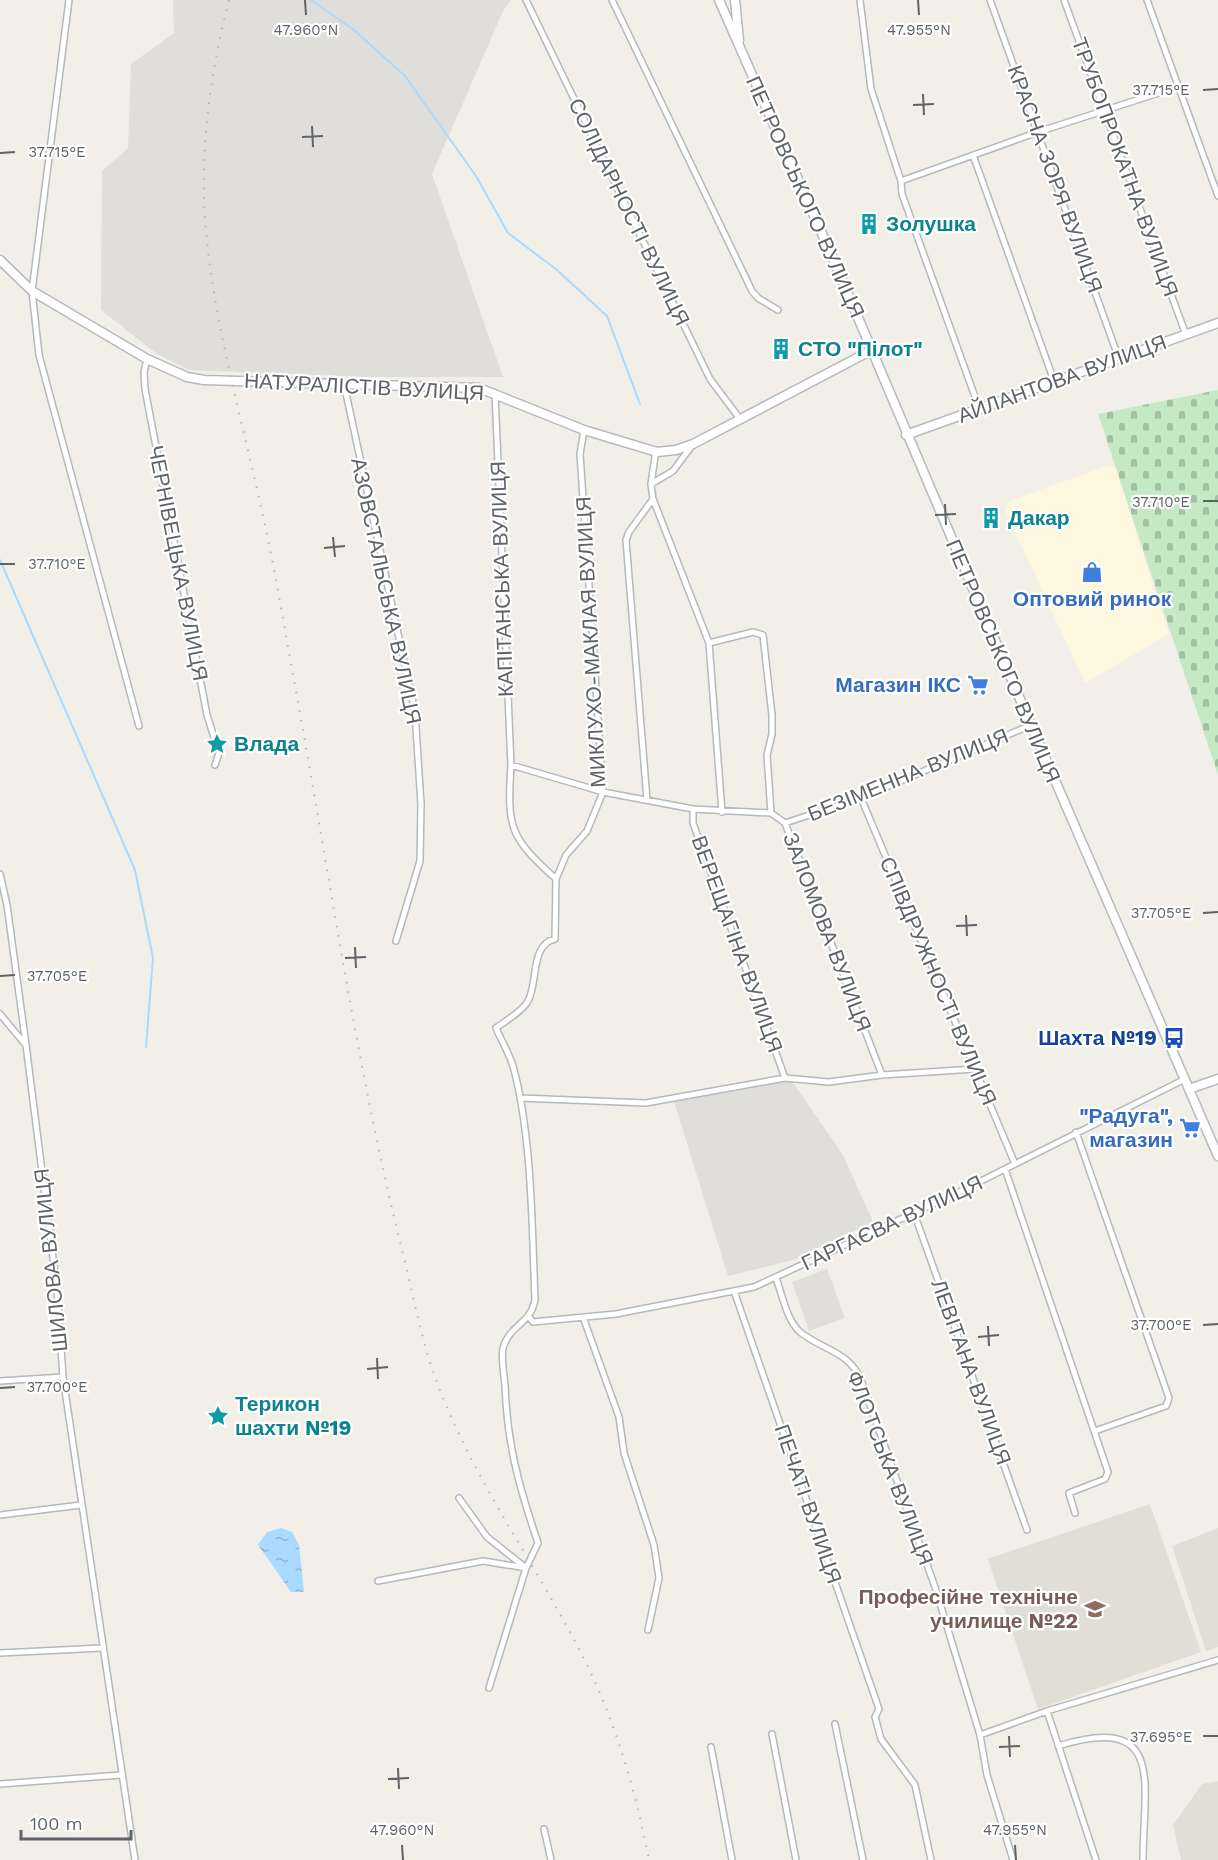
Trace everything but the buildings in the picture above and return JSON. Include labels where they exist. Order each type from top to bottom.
[{"type":"street","points":[[69,0],[32,291],[39,355],[139,726]]},
{"type":"street","name":"СОЛІДАРНОСТІ ВУЛИЦЯ","points":[[525,0],[710,379],[740,419]]},
{"type":"street","points":[[612,0],[752,291],[758,298],[778,310]]},
{"type":"street","name":"ПЕТРОВСЬКОГО ВУЛИЦЯ","points":[[718,0],[872,350],[906,435],[1218,1156]]},
{"type":"street","points":[[735,0],[740,50]]},
{"type":"street","points":[[860,0],[871,89],[901,181],[902,195],[979,408]]},
{"type":"street","name":"КРАСНА ЗОРЯ ВУЛИЦЯ","points":[[990,0],[1119,359]]},
{"type":"street","name":"ТРУБОПРОКАТНА ВУЛИЦЯ","points":[[1064,0],[1106,109],[1186,335]]},
{"type":"street","points":[[1147,0],[1218,196]]},
{"type":"street","points":[[901,181],[1038,132],[1180,86]]},
{"type":"street","points":[[973,155],[1054,381]]},
{"type":"street","name":"НАТУРАЛІСТІВ ВУЛИЦЯ","points":[[0,260],[32,291],[147,359],[187,377],[204,380],[343,382],[479,388],[584,430],[656,449],[657,452],[676,450],[693,444],[872,350]]},
{"type":"street","name":"АЙЛАНТОВА ВУЛИЦЯ","points":[[906,435],[1218,323]]},
{"type":"street","name":"ЧЕРНІВЕЦЬКА ВУЛИЦЯ","points":[[147,359],[144,372],[145,390],[207,716],[219,753],[215,765]]},
{"type":"street","name":"АЗОВСТАЛЬСЬКА ВУЛИЦЯ","points":[[343,382],[415,712],[421,804],[420,861],[396,941]]},
{"type":"street","name":"КАПІТАНСЬКА ВУЛИЦЯ","points":[[495,393],[511,765],[510,822],[526,852],[556,879]]},
{"type":"street","name":"МИКЛУХО-МАКЛАЯ ВУЛИЦЯ","points":[[556,879],[566,855],[587,831],[603,792],[580,454],[584,430]]},
{"type":"street","points":[[651,484],[673,471],[693,444]]},
{"type":"street","name":"ВЕРЕЩАГІНА ВУЛИЦЯ","points":[[656,449],[651,484],[653,499],[709,643],[722,812]]},
{"type":"street","points":[[647,800],[626,540],[629,532],[653,499]]},
{"type":"street","name":"ЗАЛОМОВА ВУЛИЦЯ","points":[[709,643],[753,632],[763,635],[772,715],[772,734],[767,755],[771,813],[785,823],[882,1074]]},
{"type":"street","name":"БЕЗІМЕННА ВУЛИЦЯ","points":[[785,823],[861,798],[1031,725]]},
{"type":"street","points":[[511,765],[603,792],[693,810],[771,813]]},
{"type":"street","name":"СПІВДРУЖНОСТІ ВУЛИЦЯ","points":[[861,798],[1015,1164]]},
{"type":"street","name":"ВЕРЕЩАГІНА ВУЛИЦЯ","points":[[693,810],[693,823],[785,1078]]},
{"type":"street","name":"ШИЛОВА ВУЛИЦЯ","points":[[0,874],[7,905],[57,1290],[63,1377],[135,1860]]},
{"type":"street","points":[[489,1688],[526,1568],[538,1543],[516,1477],[507,1430],[503,1349],[511,1332],[529,1317],[535,1299],[531,1215],[520,1098],[512,1063],[496,1028],[528,1002],[540,953],[546,943],[555,939],[556,879]]},
{"type":"street","points":[[0,1014],[26,1045]]},
{"type":"street","points":[[520,1098],[611,1099],[646,1103],[785,1078],[829,1082],[882,1074],[975,1069]]},
{"type":"street","points":[[1189,1089],[1218,1078]]},
{"type":"street","name":"ГАРГАЄВА ВУЛИЦЯ","points":[[529,1317],[534,1322],[548,1322],[616,1314],[734,1291],[776,1278],[1005,1169],[1185,1079]]},
{"type":"street","points":[[1077,1132],[1169,1398],[1166,1406],[1095,1431]]},
{"type":"street","points":[[1005,1169],[1095,1431],[1108,1476],[1069,1493],[1075,1513]]},
{"type":"street","name":"ЛЕВІТАНА ВУЛИЦЯ","points":[[914,1213],[1027,1530]]},
{"type":"street","name":"ФЛОТСЬКА ВУЛИЦЯ","points":[[776,1278],[793,1324],[800,1332],[841,1354],[857,1371],[935,1587],[980,1735],[987,1775],[1013,1860]]},
{"type":"street","name":"ПЕЧАТІ ВУЛИЦЯ","points":[[734,1291],[879,1709],[875,1717],[887,1749],[915,1785],[931,1860]]},
{"type":"street","points":[[583,1317],[619,1417],[624,1453],[654,1545],[659,1578],[648,1630]]},
{"type":"street","points":[[0,1382],[63,1377]]},
{"type":"street","points":[[459,1498],[487,1537],[526,1568]]},
{"type":"street","points":[[0,1515],[81,1505]]},
{"type":"street","points":[[378,1581],[483,1561],[526,1568]]},
{"type":"street","points":[[0,1653],[102,1648]]},
{"type":"street","points":[[980,1735],[1047,1711],[1218,1660]]},
{"type":"street","points":[[1047,1711],[1096,1860]]},
{"type":"street","points":[[835,1724],[863,1860]]},
{"type":"street","points":[[772,1734],[796,1860]]},
{"type":"street","points":[[1058,1746],[1100,1735],[1116,1738],[1135,1748],[1144,1771],[1143,1860]]},
{"type":"street","points":[[711,1747],[732,1860]]},
{"type":"street","points":[[0,1784],[121,1775]]},
{"type":"street","points":[[544,1829],[551,1860]]},
{"type":"shaded area","points":[[173,0],[511,0],[504,9],[432,174],[503,377],[364,377],[189,370],[157,354],[101,310],[102,171],[128,148],[131,64],[174,33]]},
{"type":"shaded area","name":"Оптовий ринок","points":[[1107,466],[1115,467],[1169,634],[1085,683],[1005,510],[1009,501]]},
{"type":"shaded area","points":[[792,1081],[843,1155],[873,1222],[793,1260],[728,1276],[673,1098]]},
{"type":"shaded area","points":[[827,1269],[845,1318],[809,1331],[792,1282]]},
{"type":"shaded area","name":"Професійне технічне училище №22","points":[[1150,1504],[1201,1652],[1038,1709],[988,1559]]},
{"type":"shaded area","points":[[1218,1528],[1218,1647],[1206,1651],[1172,1546]]},
{"type":"shaded area","points":[[1218,1781],[1218,1860],[1181,1860],[1173,1825],[1202,1784]]},
{"type":"green space","points":[[1218,390],[1218,775],[1098,414]]},
{"type":"water","points":[[281,1528],[292,1532],[299,1545],[304,1592],[291,1592],[258,1545],[267,1532]]},
{"type":"waterway","points":[[311,0],[354,30],[405,76],[476,176],[508,233],[557,270],[607,316],[640,404]]},
{"type":"waterway","points":[[0,560],[135,870],[153,958],[146,1047]]},
{"type":"railway","points":[[229,0],[211,89],[205,150],[205,211],[211,274],[222,338],[265,524],[345,976],[385,1176],[424,1342],[442,1395],[477,1469],[591,1673],[622,1751],[649,1860]]},
{"type":"place","name":"Золушка","points":[[869,224]]},
{"type":"place","name":"СТО \"Пілот\"","points":[[781,349]]},
{"type":"place","name":"Дакар","points":[[991,518]]},
{"type":"place","name":"Оптовий ринок","points":[[1092,572]]},
{"type":"place","name":"Магазин ІКС","points":[[978,685]]},
{"type":"place","name":"Влада","points":[[217,744]]},
{"type":"place","name":"Шахта №19","points":[[1174,1038]]},
{"type":"place","name":"\"Радуга\", магазин","points":[[1190,1128]]},
{"type":"place","name":"Терикон шахти №19","points":[[218,1416]]},
{"type":"place","name":"Професійне технічне училище №22","points":[[1095,1609]]}]
